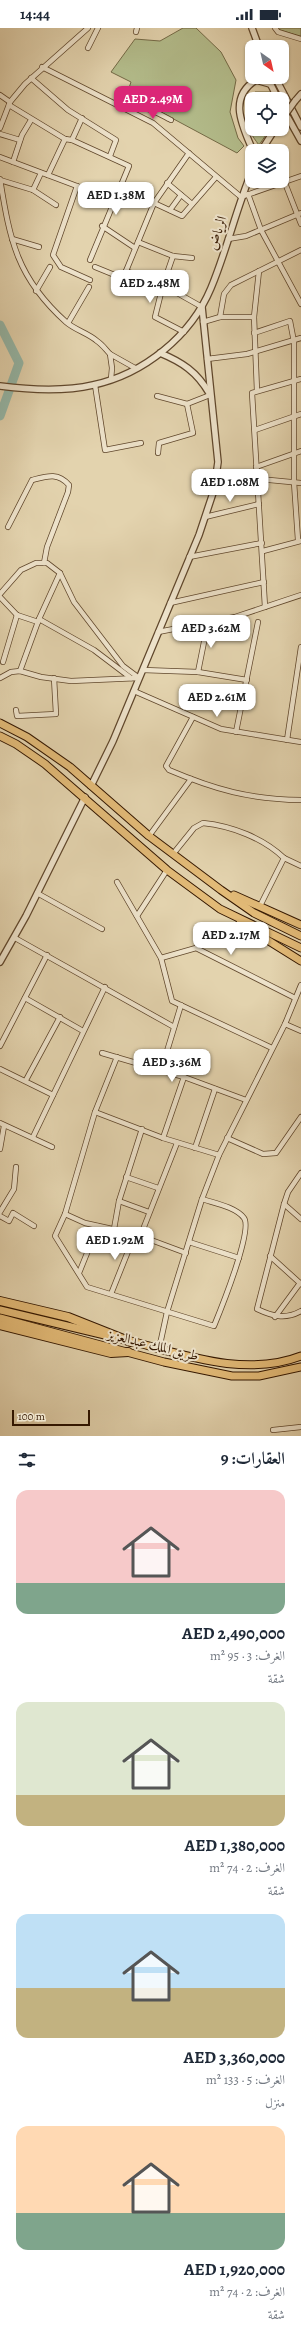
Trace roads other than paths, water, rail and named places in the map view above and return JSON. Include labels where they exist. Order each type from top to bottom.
[{"type":"highway","points":[[0,1301],[68,1317],[131,1342]]},
{"type":"highway","points":[[0,1325],[111,1353],[128,1352]]},
{"type":"main road","points":[[0,723],[27,737],[70,767],[172,854],[221,890],[254,912],[301,936]]},
{"type":"main road","points":[[0,736],[16,744],[45,764],[85,797],[167,870],[256,934],[301,961]]},
{"type":"main road","points":[[221,890],[301,925]]},
{"type":"main road","points":[[220,909],[301,948]]},
{"type":"main road","name":"طريق الملك عبدالعزيز","points":[[0,1310],[159,1349],[234,1364],[277,1362],[301,1356]]},
{"type":"main road","name":"طريق الملك عبدالعزيز","points":[[0,1318],[128,1352],[232,1376],[260,1376],[301,1367]]},
{"type":"street","points":[[0,128],[10,103],[31,78],[88,28]]},
{"type":"street","points":[[88,48],[98,28]]},
{"type":"street","points":[[252,28],[256,40]]},
{"type":"street","points":[[275,28],[278,32],[301,39]]},
{"type":"street","points":[[42,67],[54,75],[90,89],[153,123],[241,197],[268,188]]},
{"type":"street","points":[[31,78],[68,110],[116,140],[110,156]]},
{"type":"street","points":[[250,84],[240,101],[240,120],[250,144]]},
{"type":"street","points":[[270,84],[274,92]]},
{"type":"street","points":[[279,84],[301,127]]},
{"type":"street","points":[[289,109],[301,94]]},
{"type":"street","points":[[0,95],[32,120],[65,139],[72,140],[110,156],[129,166],[102,226],[90,260]]},
{"type":"street","points":[[132,111],[136,108],[144,108],[171,120]]},
{"type":"street","points":[[72,140],[82,118]]},
{"type":"street","points":[[13,162],[20,140],[32,120]]},
{"type":"street","points":[[289,120],[301,141]]},
{"type":"street","points":[[0,134],[20,140]]},
{"type":"street","points":[[48,175],[65,139]]},
{"type":"street","points":[[95,267],[122,278],[154,203],[189,153]]},
{"type":"street","points":[[0,157],[114,200]]},
{"type":"street","points":[[33,190],[41,173]]},
{"type":"street","points":[[119,191],[154,203],[182,216],[216,176]]},
{"type":"street","points":[[289,181],[301,176]]},
{"type":"street","points":[[56,205],[33,190],[0,179],[12,239],[17,256],[36,291],[68,323],[97,340],[110,354],[135,368]]},
{"type":"street","points":[[167,183],[192,204]]},
{"type":"street","points":[[77,186],[53,255],[61,267],[90,280]]},
{"type":"street","name":"الرياض","points":[[0,386],[21,389],[62,389],[95,385],[135,368],[160,353],[184,332],[202,308],[211,288],[245,188]]},
{"type":"street","points":[[287,188],[299,214],[301,224]]},
{"type":"street","points":[[248,194],[261,230],[279,260],[301,304]]},
{"type":"street","points":[[170,210],[181,195]]},
{"type":"street","points":[[228,239],[246,236],[299,214]]},
{"type":"street","points":[[102,226],[135,248]]},
{"type":"street","points":[[12,239],[40,247]]},
{"type":"street","points":[[138,242],[173,256],[192,258]]},
{"type":"street","points":[[220,317],[227,289],[279,260],[301,250]]},
{"type":"street","points":[[173,256],[163,285],[156,317],[184,332]]},
{"type":"street","points":[[36,291],[50,267]]},
{"type":"street","points":[[91,786],[140,678],[205,517],[215,482],[218,462],[202,308],[163,285],[126,271]]},
{"type":"street","points":[[257,391],[254,317],[259,271]]},
{"type":"street","points":[[68,323],[89,287]]},
{"type":"street","points":[[203,322],[220,317],[254,317]]},
{"type":"street","points":[[254,333],[290,321],[294,342],[294,482],[300,541],[262,551]]},
{"type":"street","points":[[208,359],[255,352],[294,342],[301,338]]},
{"type":"street","points":[[160,353],[191,369],[201,378],[210,395]]},
{"type":"street","points":[[110,354],[112,368],[111,379]]},
{"type":"street","points":[[265,607],[252,393],[293,382],[301,378]]},
{"type":"street","points":[[95,385],[105,450],[141,443]]},
{"type":"street","points":[[157,396],[187,404],[210,395]]},
{"type":"street","points":[[158,453],[159,442],[192,434],[187,404]]},
{"type":"street","points":[[255,430],[301,414]]},
{"type":"street","points":[[256,467],[301,451]]},
{"type":"street","points":[[8,528],[32,480],[55,475],[64,479],[69,485],[68,492],[47,547],[44,563]]},
{"type":"street","points":[[215,482],[256,478],[301,483]]},
{"type":"street","points":[[205,517],[259,504]]},
{"type":"street","points":[[189,556],[262,543]]},
{"type":"street","points":[[131,678],[94,650],[38,620],[17,615],[0,596],[21,570],[36,563],[44,563],[60,573],[82,613],[123,666],[140,678]]},
{"type":"street","points":[[20,671],[38,620],[60,573]]},
{"type":"street","points":[[170,603],[264,582]]},
{"type":"street","points":[[158,632],[235,617],[301,595]]},
{"type":"street","points":[[3,662],[17,615]]},
{"type":"street","points":[[198,672],[208,622]]},
{"type":"street","points":[[236,732],[258,622]]},
{"type":"street","points":[[287,740],[298,689],[301,647]]},
{"type":"street","points":[[143,670],[198,672],[247,680]]},
{"type":"street","points":[[0,678],[12,672],[20,671],[54,678],[95,681],[140,678]]},
{"type":"street","points":[[16,710],[17,716],[56,714],[54,678]]},
{"type":"street","points":[[134,691],[221,729],[301,742]]},
{"type":"street","points":[[193,716],[166,766],[169,770],[224,791],[260,797],[301,800]]},
{"type":"street","points":[[150,836],[191,779]]},
{"type":"street","points":[[1,957],[15,938],[85,797]]},
{"type":"street","points":[[172,854],[194,828],[203,823],[231,828],[254,838],[274,848],[284,858],[301,866]]},
{"type":"street","points":[[260,906],[284,858]]},
{"type":"street","points":[[137,916],[167,870]]},
{"type":"street","points":[[117,882],[161,958],[172,1001],[272,1048]]},
{"type":"street","points":[[37,893],[102,929]]},
{"type":"street","points":[[15,938],[105,987],[174,1027]]},
{"type":"street","points":[[161,958],[196,948],[295,998]]},
{"type":"street","points":[[0,1046],[47,955]]},
{"type":"street","points":[[159,1349],[167,1312],[202,1199],[219,1155],[285,1024],[301,985]]},
{"type":"street","points":[[33,1137],[105,987]]},
{"type":"street","points":[[25,998],[83,1031]]},
{"type":"street","points":[[161,1072],[181,1005]]},
{"type":"street","points":[[26,1080],[60,1017]]},
{"type":"street","points":[[285,1024],[301,1031]]},
{"type":"street","points":[[102,1052],[161,1072],[184,1077],[246,1100]]},
{"type":"street","points":[[117,1057],[95,1112],[65,1214],[55,1236],[87,1287],[214,1326],[239,1258],[247,1225],[244,1218],[238,1213],[202,1199]]},
{"type":"street","points":[[0,1069],[26,1080],[53,1095]]},
{"type":"street","points":[[163,1138],[184,1077]]},
{"type":"street","points":[[195,1148],[215,1089]]},
{"type":"street","points":[[95,1112],[177,1143],[219,1155]]},
{"type":"street","points":[[227,1138],[263,1154],[276,1153],[301,1117]]},
{"type":"street","points":[[0,1149],[2,1124],[52,1147]]},
{"type":"street","points":[[114,1229],[119,1201],[142,1129]]},
{"type":"street","points":[[140,1236],[177,1143]]},
{"type":"street","points":[[0,1212],[14,1189],[16,1167]]},
{"type":"street","points":[[301,1173],[288,1192],[284,1204],[257,1309],[275,1317],[292,1316],[301,1311]]},
{"type":"street","points":[[126,1177],[158,1188]]},
{"type":"street","points":[[119,1201],[149,1212]]},
{"type":"street","points":[[284,1204],[301,1219]]},
{"type":"street","points":[[0,1216],[9,1220],[13,1213],[34,1226]]},
{"type":"street","points":[[65,1214],[98,1226],[135,1234],[186,1252]]},
{"type":"street","points":[[79,1273],[98,1226]]},
{"type":"street","points":[[112,1294],[135,1234]]},
{"type":"street","points":[[189,1242],[239,1258]]},
{"type":"street","points":[[270,1256],[300,1283],[291,1292],[279,1314],[275,1317]]},
{"type":"street","points":[[273,1430],[301,1428]]},
{"type":"waterway","points":[[0,325],[19,363],[0,416]]}]
